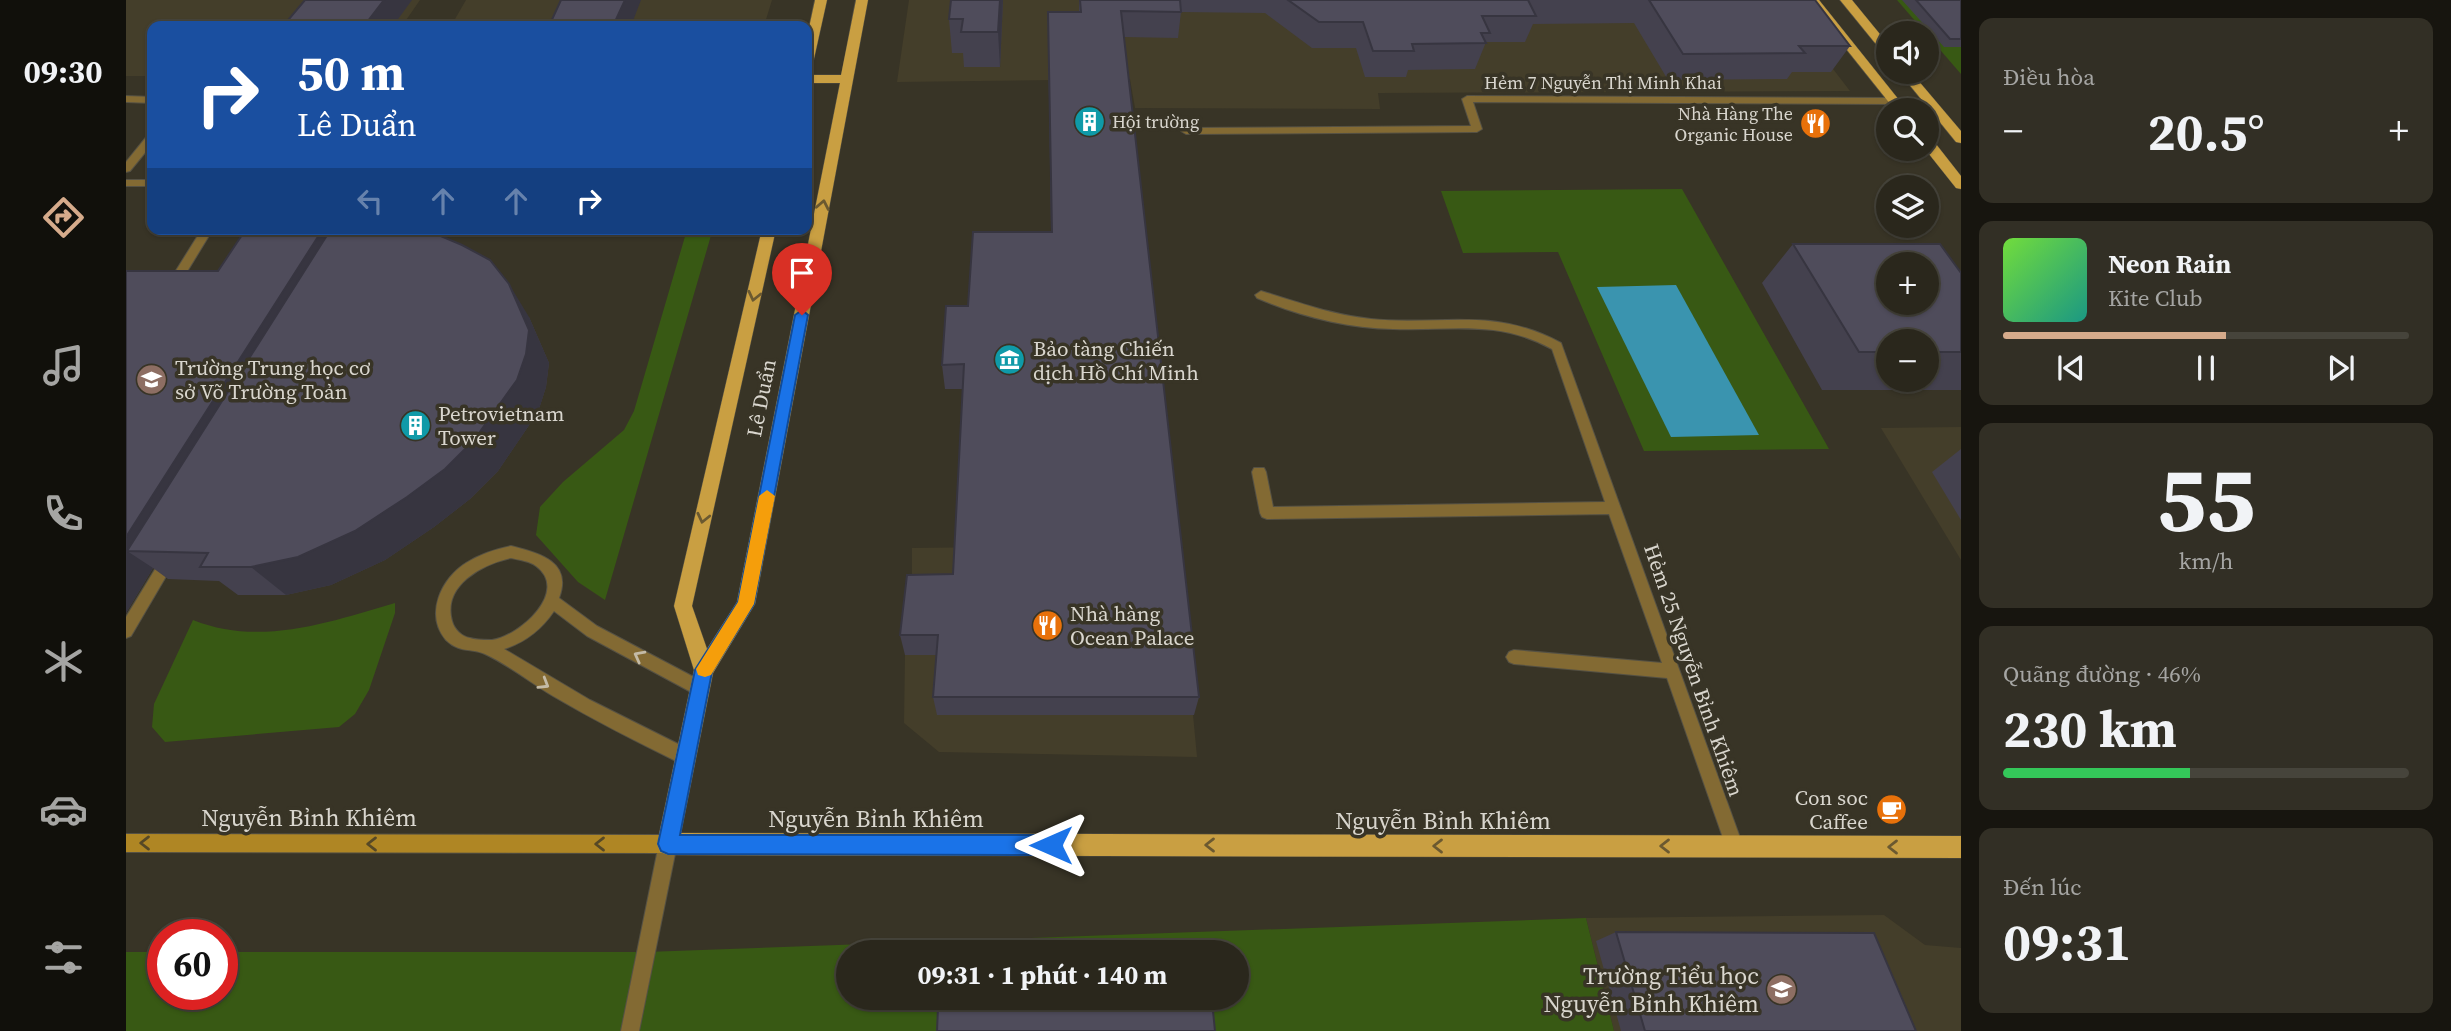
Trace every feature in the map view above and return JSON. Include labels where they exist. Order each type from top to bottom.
[{"type":"main road","points":[[812,40],[821,0]]},
{"type":"main road","name":"Lê Duẩn","points":[[668,844],[702,679],[746,604],[862,0]]},
{"type":"main road","points":[[1813,0],[1891,98]]},
{"type":"main road","points":[[1846,0],[1876,36]]},
{"type":"main road","points":[[812,79],[847,79]]},
{"type":"main road","points":[[1915,84],[1927,98]]},
{"type":"main road","points":[[1939,113],[1961,139]]},
{"type":"main road","points":[[1939,157],[1961,185]]},
{"type":"main road","name":"Lê Duẩn","points":[[702,679],[683,606],[768,235]]},
{"type":"main road","name":"Nguyễn Bỉnh Khiêm","points":[[126,843],[1961,847]]},
{"type":"lane","points":[[126,99],[147,100]]},
{"type":"lane","name":"Hẻm 7 Nguyễn Thị Minh Khai","points":[[1186,131],[1477,129],[1467,99],[1876,106]]},
{"type":"lane","points":[[126,169],[147,143]]},
{"type":"lane","points":[[126,183],[147,183]]},
{"type":"lane","points":[[187,285],[167,285],[204,235]]},
{"type":"lane","name":"Hẻm 25 Nguyễn Bỉnh Khiêm","points":[[1261,295],[1293,307],[1370,323],[1479,324],[1538,333],[1557,346],[1734,846]]},
{"type":"lane","points":[[1259,472],[1266,513],[1615,508]]},
{"type":"lane","points":[[126,631],[176,548]]},
{"type":"lane","points":[[511,552],[529,553],[543,560],[553,570],[556,585],[553,602],[543,618],[508,642],[487,647],[468,645],[454,638],[445,626],[442,611],[447,594],[458,578],[473,565],[492,556],[511,552]]},
{"type":"lane","points":[[553,602],[592,631],[702,679]]},
{"type":"lane","points":[[487,647],[581,705],[686,757]]},
{"type":"lane","points":[[1514,657],[1672,671]]},
{"type":"lane","points":[[630,1031],[668,844]]},
{"type":"shaded area","points":[[126,0],[420,0],[405,21],[147,21],[147,76],[126,76]]},
{"type":"shaded area","points":[[466,0],[772,0],[766,21],[454,21]]},
{"type":"shaded area","points":[[909,0],[1780,0],[1850,91],[1378,93],[1380,109],[1135,108],[1130,79],[897,82]]},
{"type":"shaded area","points":[[1961,427],[1961,560],[1881,428]]},
{"type":"shaded area","name":"Nhà hàng Ocean Palace","points":[[1177,545],[1197,757],[939,752],[904,723],[905,655],[912,596],[912,548]]},
{"type":"shaded area","name":"Trường Tiểu học Nguyễn Bỉnh Khiêm","points":[[1884,915],[1925,945],[1961,948],[1961,1031],[1614,1031],[1586,918]]},
{"type":"green space","points":[[1897,0],[1961,0],[1961,74],[1939,49],[1939,21],[1915,21]]},
{"type":"green space","points":[[1682,189],[1829,449],[1644,451],[1558,252],[1463,253],[1441,191]]},
{"type":"green space","points":[[685,235],[711,235],[605,600],[578,582],[536,535],[540,507],[563,482],[624,430],[634,411]]},
{"type":"green space","points":[[395,603],[395,613],[369,690],[355,714],[339,727],[165,742],[152,727],[154,704],[193,620],[218,628],[244,631],[295,629]]},
{"type":"green space","points":[[1586,918],[1614,1031],[126,1031],[126,952],[147,952],[147,1010],[238,1010],[238,952],[646,952],[836,945],[836,1010],[1249,1010],[1249,940],[978,940]]},
{"type":"water","points":[[1676,285],[1759,435],[1671,437],[1597,287]]},
{"type":"building","points":[[305,0],[384,0],[368,21],[287,21]]},
{"type":"building","points":[[561,0],[625,0],[615,21],[551,21]]},
{"type":"building","points":[[951,0],[1000,0],[998,32],[961,32],[963,19],[949,19]]},
{"type":"building","points":[[1080,0],[1180,0],[1181,12],[1121,11],[1199,697],[933,697],[938,635],[900,635],[907,575],[953,574],[964,364],[942,365],[946,306],[968,306],[973,232],[1052,232],[1048,12],[1081,12]]},
{"type":"building","points":[[1288,0],[1528,0],[1536,16],[1482,16],[1490,33],[1481,33],[1486,43],[1412,44],[1414,51],[1373,51],[1363,22],[1319,22]]},
{"type":"building","points":[[1649,0],[1815,0],[1850,46],[1799,46],[1805,53],[1683,54]]},
{"type":"building","points":[[1916,0],[1961,0],[1961,39],[1950,39],[1939,26],[1939,21],[1934,21]]},
{"type":"building","points":[[242,235],[319,235],[126,537],[126,271],[218,271]]},
{"type":"building","name":"Petrovietnam Tower","points":[[327,235],[438,235],[490,260],[509,284],[529,330],[526,354],[517,380],[474,440],[445,469],[407,497],[355,531],[298,557],[251,567],[200,567],[208,553],[127,551]]},
{"type":"building","points":[[1793,244],[1940,244],[1961,273],[1961,352],[1939,352],[1939,329],[1876,329],[1876,352],[1859,352]]},
{"type":"building","name":"Trường Tiểu học Nguyễn Bỉnh Khiêm","points":[[1616,932],[1874,933],[1916,1031],[1645,1031]]},
{"type":"building","points":[[938,1010],[1109,1010],[1213,1011],[1215,1031],[937,1031]]},
{"type":"slow traffic","points":[[705,669],[746,604],[767,496]]},
{"type":"place","name":"Hội trường","points":[[1089,121]]},
{"type":"place","name":"Nhà Hàng The Organic House","points":[[1816,123]]},
{"type":"place","name":"Bảo tàng Chiến dịch Hồ Chí Minh","points":[[1010,360]]},
{"type":"place","name":"Trường Trung học cơ sở Võ Trường Toản","points":[[152,379]]},
{"type":"place","name":"Petrovietnam Tower","points":[[415,425]]},
{"type":"place","name":"Nhà hàng Ocean Palace","points":[[1047,625]]},
{"type":"place","name":"Con soc Caffee","points":[[1891,809]]},
{"type":"place","name":"Trường Tiểu học Nguyễn Bỉnh Khiêm","points":[[1782,989]]},
{"type":"route","points":[[802,315],[746,604],[704,670],[668,844],[1051,845]]}]
